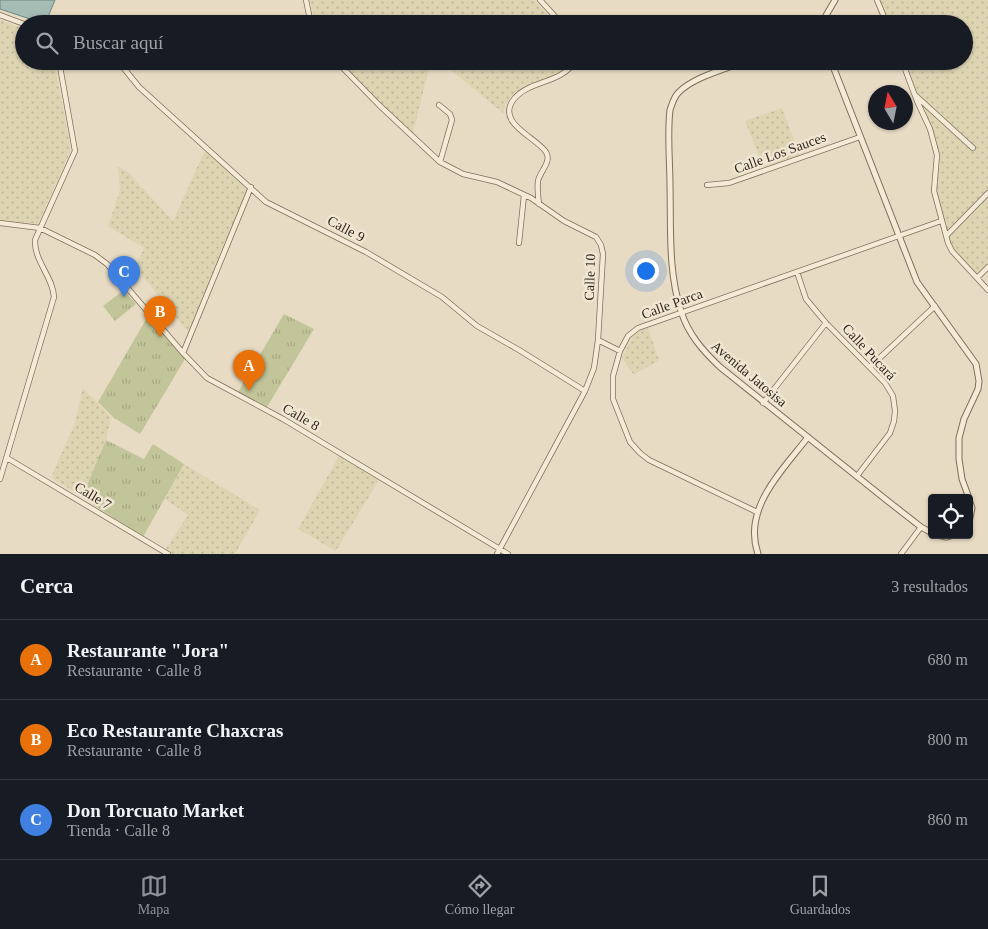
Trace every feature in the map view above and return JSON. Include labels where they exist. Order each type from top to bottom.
[{"type":"street","points":[[306,0],[309,15]]},
{"type":"street","points":[[540,0],[554,15]]},
{"type":"street","points":[[827,15],[835,0]]},
{"type":"street","points":[[877,0],[883,15]]},
{"type":"street","points":[[0,15],[15,21]]},
{"type":"street","points":[[0,479],[54,297],[35,246],[35,240],[75,151],[61,70]]},
{"type":"street","name":"Calle 9","points":[[125,70],[139,87],[271,205],[366,252],[442,297],[477,326],[584,391]]},
{"type":"street","name":"Calle 10","points":[[345,70],[440,162],[463,174],[497,182],[524,195],[564,221],[596,237],[601,245],[603,254],[598,340],[594,368],[584,391],[496,554]]},
{"type":"street","points":[[539,204],[538,183],[547,163],[547,155],[540,146],[517,128],[511,118],[510,106],[517,95],[561,75],[567,70]]},
{"type":"street","name":"Avenida Jatosisa","points":[[723,70],[692,82],[680,91],[675,97],[670,110],[670,201],[674,286],[681,312],[702,350],[720,367],[763,403],[928,531]]},
{"type":"street","points":[[834,70],[898,236],[918,282],[974,359],[978,374],[978,389],[964,418],[959,438],[962,479],[968,494]]},
{"type":"street","points":[[905,70],[930,129],[937,155],[933,185],[946,236],[952,251],[988,290]]},
{"type":"street","points":[[915,95],[973,148]]},
{"type":"street","points":[[438,105],[450,114],[452,120],[440,162]]},
{"type":"street","name":"Calle Los Sauces","points":[[707,185],[728,184],[860,137]]},
{"type":"street","points":[[183,353],[251,187]]},
{"type":"street","points":[[946,236],[988,193]]},
{"type":"street","points":[[519,243],[524,195]]},
{"type":"street","name":"Calle Parca","points":[[757,512],[650,460],[640,454],[630,442],[613,399],[613,376],[620,352],[628,336],[636,330],[681,312],[941,221]]},
{"type":"street","name":"Calle 8","points":[[0,223],[40,228],[101,259],[183,353],[212,381],[283,419],[508,554]]},
{"type":"street","points":[[977,278],[988,267]]},
{"type":"street","name":"Calle Pucará","points":[[797,272],[806,299],[826,323],[885,383],[893,396],[895,411],[890,433],[857,476]]},
{"type":"street","points":[[870,367],[935,306]]},
{"type":"street","points":[[763,403],[826,323]]},
{"type":"street","points":[[598,340],[620,352]]},
{"type":"street","points":[[758,554],[755,532],[757,512],[765,494],[808,437]]},
{"type":"street","name":"Calle 7","points":[[6,458],[168,554]]},
{"type":"street","points":[[900,554],[921,527]]},
{"type":"shaded area","points":[[310,0],[534,0],[548,15],[314,15]]},
{"type":"shaded area","points":[[879,0],[988,0],[988,271],[980,279],[960,258],[946,239],[936,207],[936,149],[906,70],[973,70],[973,15],[885,15]]},
{"type":"shaded area","points":[[0,20],[15,26],[15,70],[56,70],[71,150],[38,224],[0,220]]},
{"type":"shaded area","points":[[349,70],[429,70],[413,133],[376,99]]},
{"type":"shaded area","points":[[451,70],[562,70],[511,97],[503,113]]},
{"type":"shaded area","points":[[782,108],[800,156],[764,168],[745,121]]},
{"type":"shaded area","points":[[205,150],[250,191],[191,335],[135,267],[144,248],[108,226],[120,191],[118,167],[128,172],[173,221]]},
{"type":"shaded area","points":[[648,328],[659,360],[634,375],[622,358],[632,338],[640,330]]},
{"type":"shaded area","points":[[83,388],[111,417],[106,440],[82,497],[51,477],[75,423]]},
{"type":"shaded area","points":[[339,456],[379,480],[336,551],[298,529]]},
{"type":"shaded area","points":[[184,464],[260,510],[235,554],[168,554],[164,552],[188,515],[165,499]]},
{"type":"green space","points":[[124,290],[136,304],[115,321],[103,306]]},
{"type":"green space","points":[[284,314],[314,329],[267,407],[238,392]]},
{"type":"green space","points":[[148,316],[185,359],[140,434],[114,418],[98,402]]},
{"type":"green space","points":[[106,440],[144,459],[153,444],[184,464],[143,537],[82,497]]},
{"type":"water","points":[[0,0],[55,0],[49,15],[18,15],[0,9]]},
{"type":"place","name":"Don Torcuato Market","points":[[124,297]]},
{"type":"place","name":"Eco Restaurante Chaxcras","points":[[160,337]]},
{"type":"place","name":"Restaurante \"Jora\"","points":[[249,391]]}]
